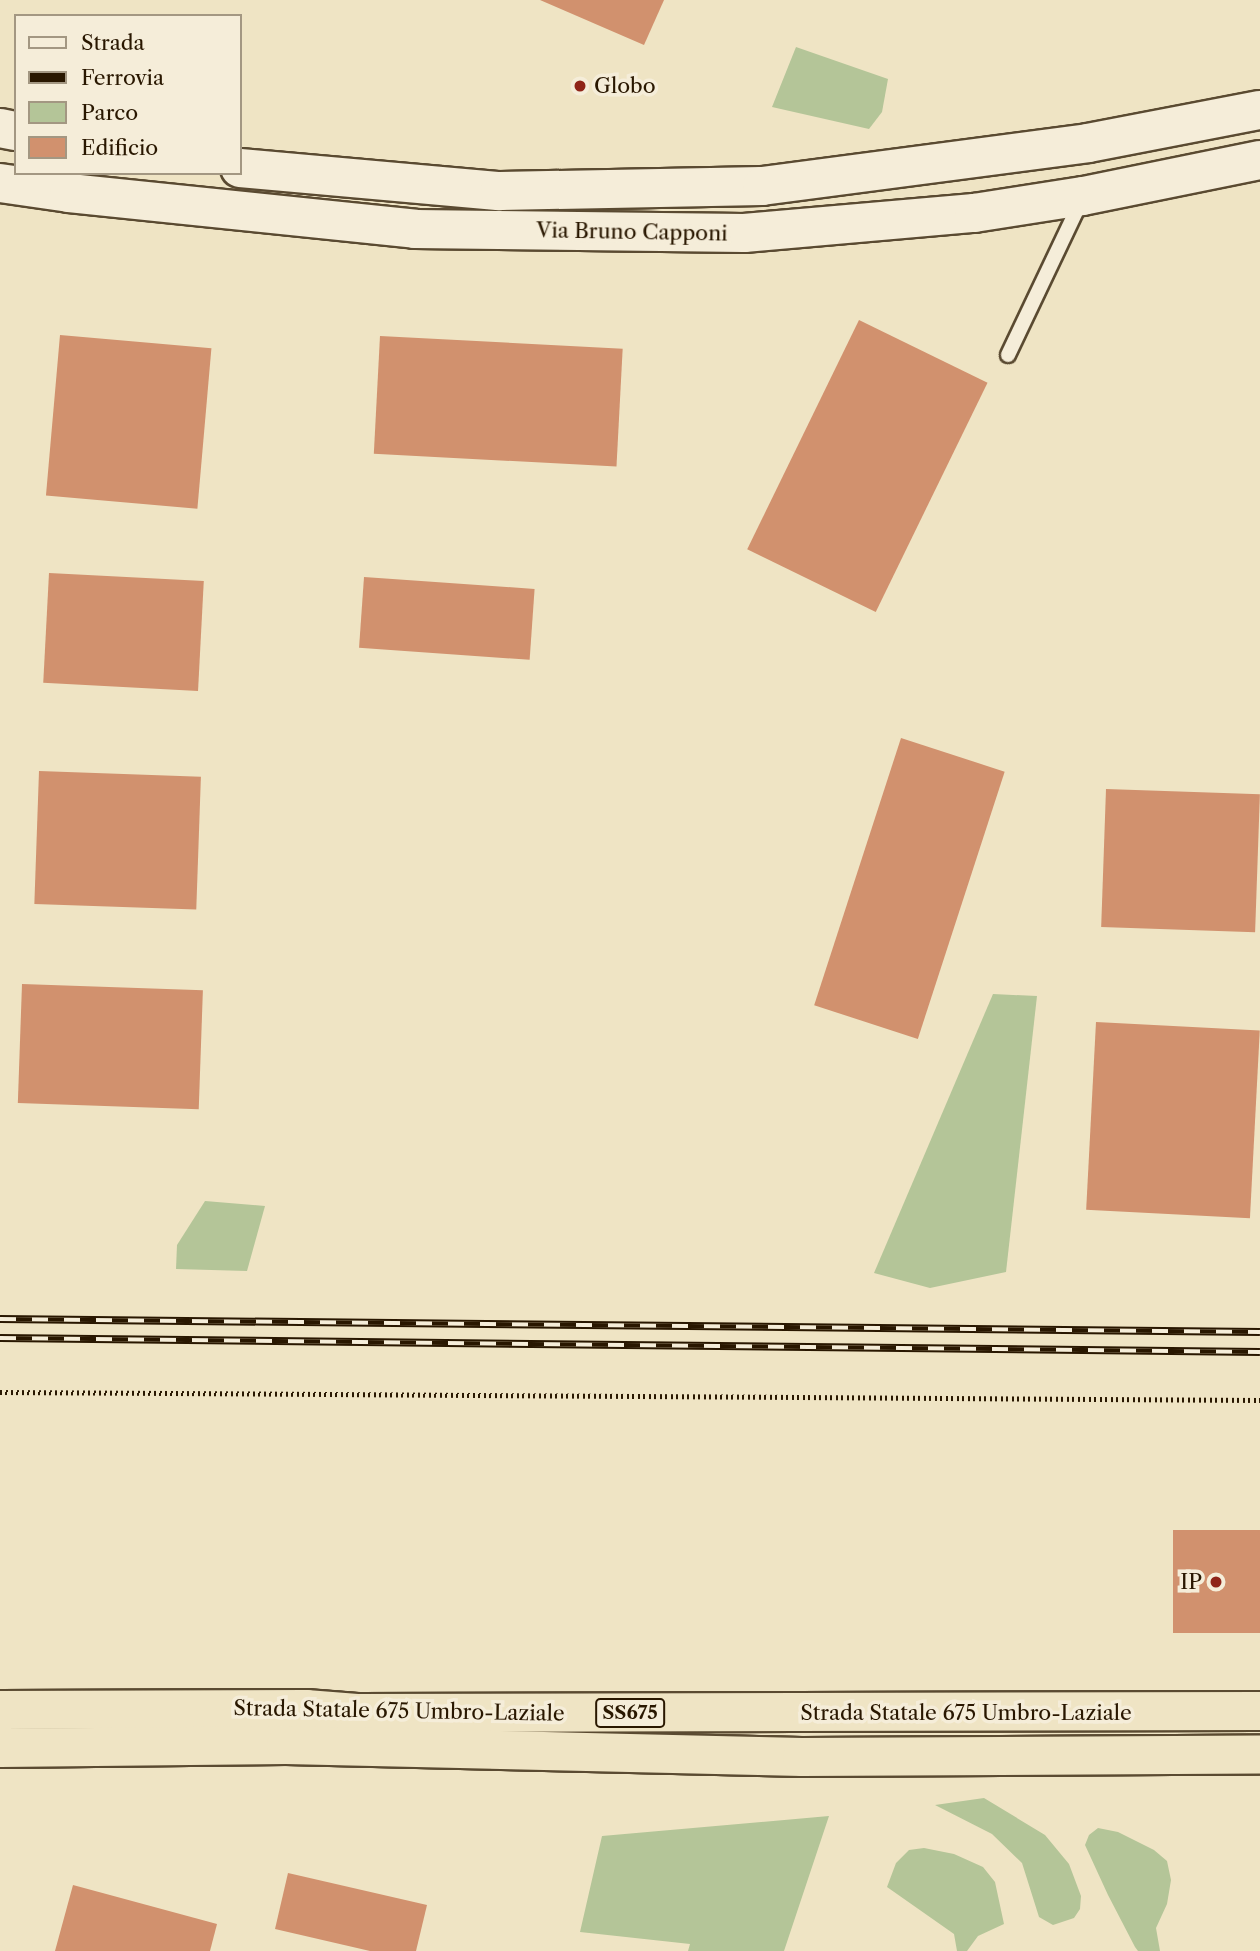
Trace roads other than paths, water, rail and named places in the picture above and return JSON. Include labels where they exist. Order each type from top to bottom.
[{"type":"highway","name":"Strada Statale 675 Umbro-Laziale","points":[[0,1710],[306,1709],[385,1713],[1260,1712]]},
{"type":"highway","name":"Strada Statale 675 Umbro-Laziale","points":[[0,1748],[286,1745],[802,1757],[1260,1755]]},
{"type":"main road","name":"Via Bruno Capponi","points":[[242,167],[500,191],[762,186],[1088,143],[1260,110]]},
{"type":"main road","name":"Via Bruno Capponi","points":[[0,183],[69,193],[415,229],[744,233],[974,213],[1083,196],[1260,160]]},
{"type":"lane","points":[[1009,355],[1083,196]]},
{"type":"railway","points":[[0,1319],[1260,1332]]},
{"type":"railway","points":[[0,1338],[1260,1352]]},
{"type":"place","name":"Globo","points":[[580,86]]},
{"type":"place","name":"IP","points":[[1216,1582]]}]
